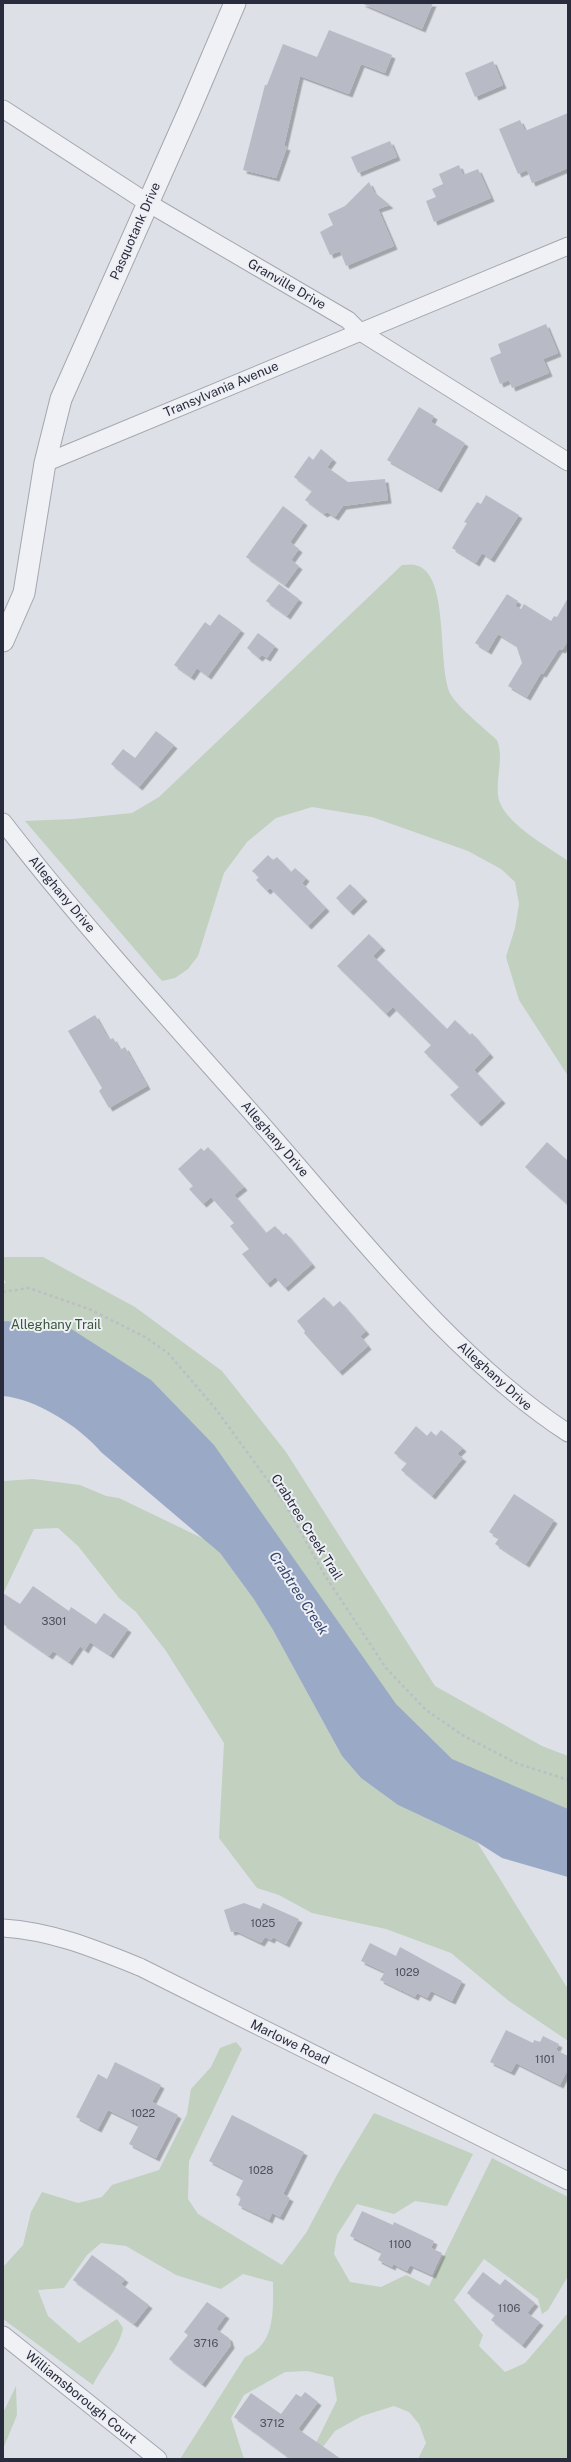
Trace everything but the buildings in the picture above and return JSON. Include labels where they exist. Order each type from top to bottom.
[{"type":"street","name":"Pasquotank Drive","points":[[45,463],[61,399],[148,203],[234,3]]},
{"type":"street","name":"Granville Drive","points":[[3,109],[148,203],[348,320],[359,331],[568,462]]},
{"type":"street","name":"Transylvania Avenue","points":[[45,463],[359,331],[568,246]]},
{"type":"street","points":[[3,641],[24,593],[45,463]]},
{"type":"street","name":"Alleghany Drive","points":[[3,822],[34,863],[108,949],[368,1246],[452,1337],[515,1396],[568,1433]]},
{"type":"street","name":"Marlowe Road","points":[[3,1928],[26,1929],[69,1940],[140,1967],[568,2181]]},
{"type":"street","name":"Williamsborough Court","points":[[3,2335],[158,2459]]},
{"type":"path","name":"Crabtree Creek Trail","points":[[3,1292],[29,1288],[89,1309],[145,1337],[168,1353],[215,1408],[285,1504],[324,1574],[386,1668],[426,1710],[464,1736],[516,1763],[568,1780]]},
{"type":"green space","points":[[402,565],[415,565],[426,571],[434,584],[441,622],[447,682],[451,695],[455,700],[497,740],[500,754],[498,795],[501,805],[507,815],[516,824],[537,841],[568,861],[568,1076],[519,1000],[506,957],[515,928],[519,904],[515,882],[501,869],[468,851],[372,817],[312,807],[276,818],[247,842],[224,873],[198,956],[188,969],[175,978],[162,981],[25,821],[73,819],[132,813],[159,797]]},
{"type":"green space","name":"Alleghany Trail","points":[[3,1257],[43,1257],[135,1307],[222,1371],[286,1452],[435,1686],[542,1746],[568,1756],[568,1845],[502,1819],[212,1509],[3,1361],[3,1283],[6,1283],[3,1278]]},
{"type":"green space","points":[[33,1479],[80,1485],[106,1496],[119,1498],[204,1539],[220,1553],[253,1598],[273,1630],[342,1756],[361,1778],[398,1805],[477,1842],[568,1989],[568,2041],[509,2001],[451,1953],[386,1929],[312,1913],[279,1895],[257,1888],[219,1838],[224,1743],[166,1651],[136,1612],[119,1598],[78,1546],[58,1528],[34,1529],[3,1594],[3,1481]]},
{"type":"green space","points":[[236,2042],[242,2049],[189,2161],[188,2199],[198,2214],[282,2265],[306,2233],[338,2173],[374,2113],[473,2154],[447,2206],[415,2201],[394,2214],[357,2204],[337,2235],[334,2254],[350,2282],[381,2287],[406,2275],[429,2286],[492,2158],[568,2197],[568,2276],[548,2310],[542,2314],[538,2299],[484,2259],[454,2300],[483,2335],[479,2346],[505,2372],[525,2363],[568,2313],[568,2459],[418,2459],[426,2443],[419,2424],[409,2412],[394,2406],[362,2416],[335,2431],[322,2448],[308,2459],[337,2400],[333,2377],[307,2371],[285,2372],[244,2395],[231,2418],[244,2459],[180,2459],[245,2357],[255,2351],[262,2344],[271,2326],[273,2282],[243,2274],[221,2289],[176,2275],[126,2246],[101,2243],[87,2255],[64,2288],[38,2290],[48,2316],[79,2343],[117,2319],[123,2328],[118,2343],[93,2385],[3,2319],[3,2267],[23,2245],[31,2212],[42,2192],[78,2203],[102,2197],[112,2185],[159,2170],[187,2114],[191,2089],[211,2067],[220,2048]]},
{"type":"green space","points":[[16,2386],[17,2415],[3,2449],[3,2413]]},
{"type":"water","name":"Crabtree Creek","points":[[3,1321],[65,1325],[151,1380],[214,1445],[396,1704],[452,1759],[568,1809],[568,1877],[502,1858],[477,1842],[398,1805],[361,1778],[342,1756],[273,1630],[253,1598],[220,1553],[101,1452],[92,1442],[69,1424],[56,1415],[29,1402],[3,1396]]}]
